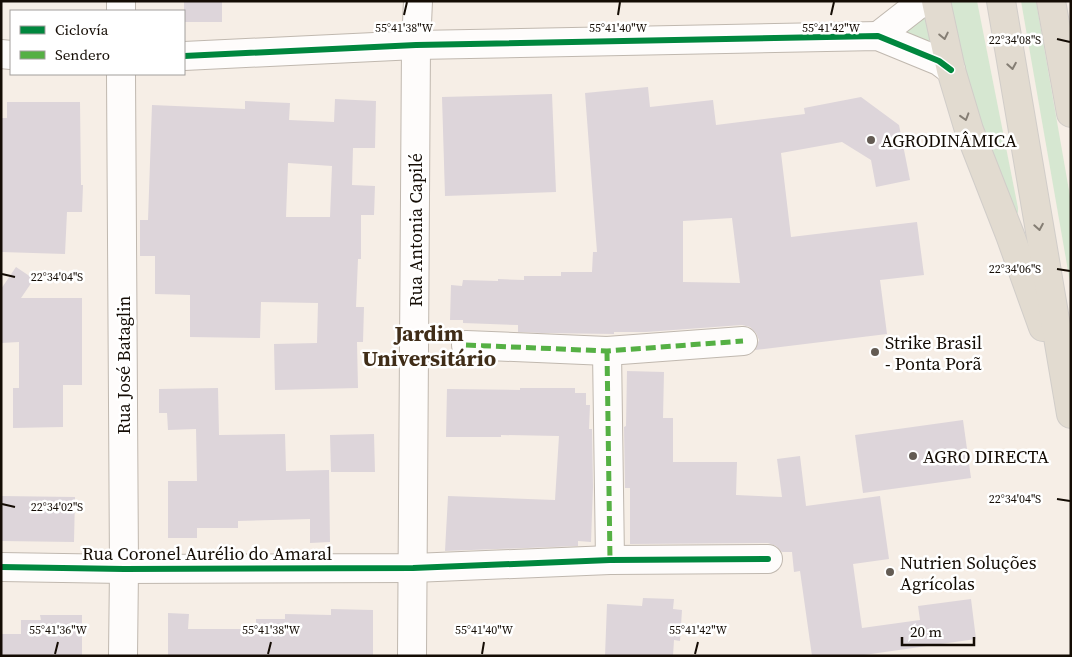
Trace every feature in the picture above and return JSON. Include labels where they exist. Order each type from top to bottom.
[{"type":"highway","points":[[936,1],[951,70],[969,130],[1010,235],[1069,404]]},
{"type":"highway","points":[[1001,1],[1069,404]]},
{"type":"highway","points":[[1051,1],[1071,114]]},
{"type":"street","name":"Rua Antonia Capilé","points":[[412,656],[416,45],[418,1]]},
{"type":"street","points":[[878,36],[923,1]]},
{"type":"street","points":[[185,56],[416,45],[878,36],[939,61],[951,70]]},
{"type":"street","name":"Rua José Bataglin","points":[[122,75],[123,656]]},
{"type":"street","points":[[466,346],[607,351],[743,341]]},
{"type":"street","points":[[607,351],[610,560]]},
{"type":"street","name":"Rua Coronel Aurélio do Amaral","points":[[1,567],[124,569],[413,568],[610,560],[768,559]]},
{"type":"green space","points":[[948,1],[977,1],[1018,208],[1016,215],[965,89]]},
{"type":"green space","points":[[1021,1],[1036,1],[1071,202],[1071,288]]},
{"type":"green space","points":[[927,14],[938,46],[906,35],[904,30]]},
{"type":"building","points":[[184,1],[222,1],[222,22],[185,22]]},
{"type":"building","points":[[648,87],[650,107],[713,100],[716,125],[805,114],[804,108],[861,97],[899,125],[910,180],[876,187],[871,160],[842,142],[781,153],[791,237],[917,222],[924,275],[880,280],[887,334],[755,350],[759,340],[756,333],[750,327],[742,325],[646,332],[614,332],[614,334],[542,333],[518,332],[518,325],[463,323],[463,320],[450,320],[451,285],[462,286],[463,280],[524,280],[524,276],[561,276],[561,272],[592,272],[593,252],[597,252],[585,93]],"holes":[[[732,218],[740,283],[683,282],[683,221]]]},
{"type":"building","points":[[552,94],[556,192],[445,196],[442,97]]},
{"type":"building","points":[[335,99],[376,101],[375,148],[353,148],[352,185],[375,186],[374,215],[361,215],[361,259],[358,259],[356,307],[364,307],[363,342],[357,342],[358,388],[275,390],[274,344],[317,343],[318,303],[261,302],[260,338],[190,337],[190,295],[155,294],[155,256],[140,256],[140,220],[148,220],[152,105],[245,109],[245,101],[290,103],[289,120],[334,122]],"holes":[[[288,163],[332,166],[330,217],[286,217]]]},
{"type":"building","points":[[7,102],[80,102],[82,212],[67,212],[65,254],[1,252],[1,118],[7,118]]},
{"type":"building","points":[[16,267],[34,279],[21,298],[82,298],[82,385],[63,385],[63,427],[13,428],[13,388],[19,388],[19,342],[1,343],[1,289]]},
{"type":"building","points":[[627,371],[664,372],[663,418],[673,418],[673,462],[737,462],[736,495],[782,497],[777,459],[800,456],[806,506],[880,496],[889,559],[853,564],[862,628],[920,620],[918,606],[971,599],[976,639],[857,656],[812,656],[800,571],[794,572],[792,552],[782,552],[776,546],[768,543],[630,544],[630,488],[625,488],[624,427],[626,426]]},
{"type":"building","points":[[218,388],[219,435],[285,434],[286,471],[329,470],[330,542],[310,543],[310,519],[238,521],[238,528],[197,528],[197,538],[168,538],[168,481],[197,481],[196,429],[168,430],[167,413],[159,413],[159,389]]},
{"type":"building","points":[[520,388],[575,388],[575,393],[586,393],[586,405],[590,405],[589,429],[592,429],[593,487],[591,542],[578,541],[578,546],[445,551],[448,496],[555,500],[559,436],[501,435],[501,437],[446,437],[447,389],[520,390]]},
{"type":"building","name":"AGRO DIRECTA","points":[[963,420],[971,478],[863,493],[855,435]]},
{"type":"building","points":[[374,434],[375,472],[331,472],[330,435]]},
{"type":"building","points":[[1,496],[75,497],[74,542],[1,541]]},
{"type":"building","points":[[643,598],[674,599],[673,609],[682,610],[680,641],[674,640],[673,656],[605,656],[607,604],[642,606]]},
{"type":"building","points":[[331,609],[373,610],[373,656],[168,656],[168,613],[189,614],[188,629],[256,629],[256,619],[285,619],[285,614],[331,615]]},
{"type":"building","points":[[40,615],[82,615],[82,656],[1,656],[1,634],[21,634],[21,620],[41,620]]},
{"type":"marked path","points":[[466,345],[607,351],[743,341]]},
{"type":"marked path","points":[[607,351],[610,560]]},
{"type":"cycle path","points":[[185,56],[416,45],[878,36],[939,61],[951,70]]},
{"type":"cycle path","points":[[1,567],[124,569],[413,568],[610,560],[768,559]]},
{"type":"place","name":"AGRODINÂMICA","points":[[871,140]]},
{"type":"place","name":"Strike Brasil - Ponta Porã","points":[[875,352]]},
{"type":"place","name":"AGRO DIRECTA","points":[[913,456]]},
{"type":"place","name":"Nutrien Soluções Agrícolas","points":[[890,572]]},
{"type":"district","name":"Jardim Universitário","points":[[429,346]]}]
